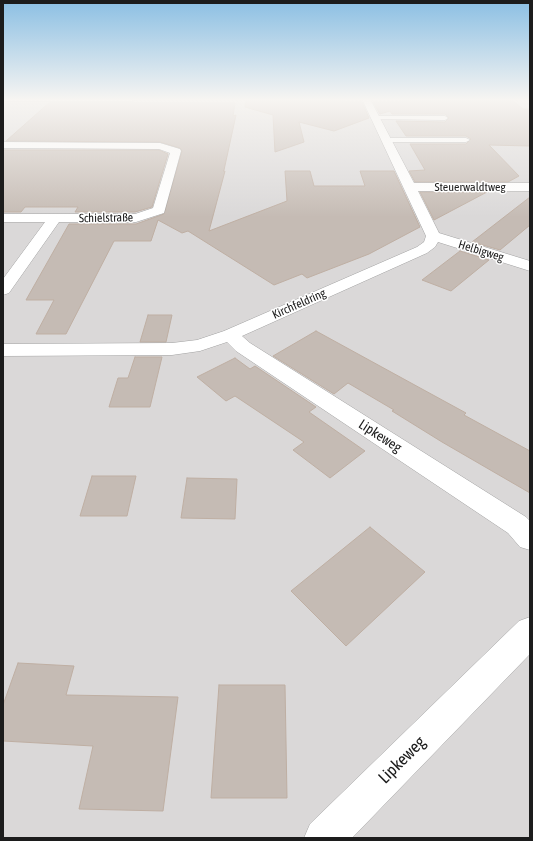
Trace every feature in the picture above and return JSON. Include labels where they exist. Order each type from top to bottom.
[{"type":"street","points":[[387,140],[433,236]]},
{"type":"street","name":"Schielstraße","points":[[3,145],[160,146],[176,151],[159,210],[136,218],[3,218]]},
{"type":"street","name":"Steuerwaldtweg","points":[[410,187],[530,187]]},
{"type":"street","points":[[3,290],[54,218]]},
{"type":"street","name":"Helbigweg","points":[[433,236],[530,266]]},
{"type":"street","name":"Kirchfeldring","points":[[3,350],[172,349],[200,345],[230,335],[422,250],[430,244],[433,236]]},
{"type":"street","name":"Lipkeweg","points":[[230,335],[243,347],[517,526],[530,539]]},
{"type":"street","name":"Lipkeweg","points":[[324,838],[530,632]]},
{"type":"lane","points":[[387,140],[466,140]]},
{"type":"shaded area","points":[[3,138],[530,138],[530,838],[3,838]]},
{"type":"building","points":[[9,138],[231,138],[223,171],[225,171],[209,231],[287,201],[285,171],[310,171],[314,186],[365,186],[360,171],[394,171],[420,227],[369,254],[307,278],[302,274],[274,285],[188,231],[182,233],[158,220],[151,241],[114,241],[66,334],[36,334],[54,300],[26,300],[69,224],[136,224],[164,214],[182,151],[180,148],[160,142],[6,141]]},
{"type":"building","points":[[274,138],[303,138],[304,142],[275,152]]},
{"type":"building","points":[[470,138],[530,138],[530,146],[489,145],[519,176],[508,182],[415,182],[409,171],[425,170],[410,144],[466,144],[471,139]]},
{"type":"building","points":[[3,150],[159,150],[168,154],[152,207],[135,212],[75,212],[78,207],[25,207],[21,212],[3,212]]},
{"type":"building","points":[[420,192],[487,192],[434,220]]},
{"type":"building","points":[[530,197],[530,225],[500,250],[472,242]]},
{"type":"building","points":[[460,251],[489,260],[451,291],[422,280]]},
{"type":"building","points":[[148,315],[172,315],[166,342],[140,342]]},
{"type":"building","points":[[316,331],[466,413],[464,415],[530,451],[530,493],[442,442],[392,411],[394,410],[348,383],[334,394],[273,356]]},
{"type":"building","points":[[135,357],[162,357],[150,407],[109,407],[118,378],[128,378]]},
{"type":"building","points":[[235,358],[250,369],[255,366],[316,407],[309,412],[365,451],[330,478],[293,450],[304,442],[235,396],[226,401],[197,377]]},
{"type":"building","points":[[92,476],[136,476],[127,516],[80,516]]},
{"type":"building","points":[[187,478],[237,479],[235,519],[181,518]]},
{"type":"building","points":[[370,527],[425,572],[346,646],[291,591]]},
{"type":"building","points":[[18,663],[74,666],[66,695],[178,697],[163,811],[79,809],[93,746],[3,741],[3,705]]},
{"type":"building","points":[[219,685],[285,685],[287,798],[211,798]]}]
